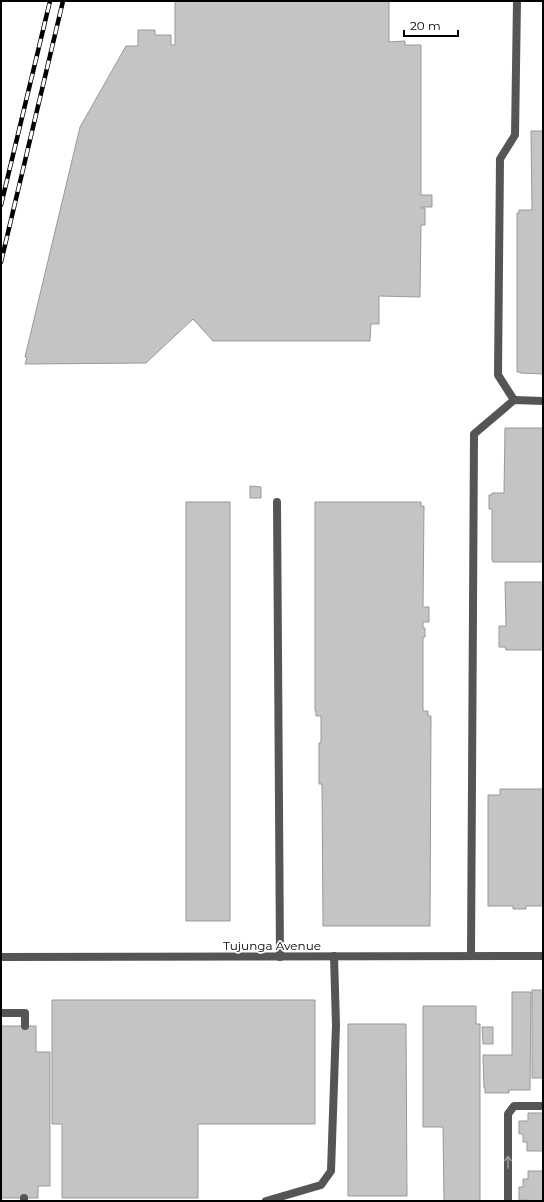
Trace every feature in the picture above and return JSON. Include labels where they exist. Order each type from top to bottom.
[{"type":"street","points":[[514,400],[498,375],[500,158],[515,135],[517,1]]},
{"type":"street","points":[[470,956],[474,434],[514,400],[543,401]]},
{"type":"street","points":[[277,502],[280,957]]},
{"type":"street","points":[[266,1201],[322,1185],[331,1171],[336,1025],[334,956]]},
{"type":"street","name":"Tujunga Avenue","points":[[1,957],[543,956]]},
{"type":"street","points":[[1,1013],[25,1012],[25,1026]]},
{"type":"street","points":[[508,1201],[508,1114],[514,1106],[543,1106]]},
{"type":"building","points":[[175,1],[389,1],[389,42],[405,41],[405,45],[421,45],[421,195],[432,195],[432,207],[421,207],[425,208],[425,225],[421,225],[420,297],[379,296],[379,324],[371,324],[370,341],[213,341],[193,319],[146,363],[25,364],[27,357],[25,357],[80,127],[126,46],[138,46],[138,30],[155,30],[155,35],[171,35],[171,45],[175,45]]},
{"type":"building","points":[[531,131],[543,131],[543,374],[517,372],[517,213],[519,213],[519,210],[532,210]]},
{"type":"building","points":[[505,428],[543,428],[543,562],[493,562],[492,560],[492,509],[489,509],[489,495],[492,495],[492,493],[504,493]]},
{"type":"building","points":[[250,486],[261,487],[261,498],[250,498]]},
{"type":"building","points":[[186,502],[230,502],[230,921],[186,921]]},
{"type":"building","points":[[315,502],[421,502],[421,506],[424,506],[423,607],[429,607],[429,622],[423,622],[425,637],[423,637],[423,711],[428,711],[428,716],[431,716],[430,926],[323,926],[322,784],[319,784],[319,743],[321,743],[321,716],[316,716],[315,711]]},
{"type":"building","points":[[505,582],[543,582],[543,650],[506,650],[505,647],[499,647],[499,626],[506,626]]},
{"type":"building","points":[[500,789],[543,789],[543,906],[526,906],[526,909],[513,909],[513,906],[488,906],[488,795],[500,795]]},
{"type":"building","points":[[532,990],[543,990],[543,1078],[532,1078]]},
{"type":"building","points":[[512,992],[531,992],[530,1090],[509,1090],[509,1093],[485,1093],[483,1055],[512,1055]]},
{"type":"building","points":[[52,1000],[315,1000],[315,1124],[198,1124],[198,1198],[62,1198],[62,1124],[52,1124]]},
{"type":"building","points":[[423,1006],[476,1006],[476,1024],[480,1024],[480,1201],[444,1201],[443,1127],[423,1127]]},
{"type":"building","points":[[348,1024],[406,1024],[407,1196],[348,1196]]},
{"type":"building","points":[[1,1026],[36,1026],[36,1052],[50,1052],[50,1186],[38,1186],[38,1198],[1,1198]]},
{"type":"building","points":[[482,1027],[493,1027],[493,1044],[483,1044]]},
{"type":"building","points":[[528,1113],[543,1113],[543,1151],[527,1151],[527,1142],[523,1142],[523,1134],[519,1134],[519,1121],[528,1121]]},
{"type":"building","points":[[528,1171],[543,1171],[543,1201],[519,1200],[519,1187],[523,1187],[523,1179],[528,1179]]},
{"type":"railway","points":[[1,205],[50,1]]},
{"type":"railway","points":[[1,262],[63,1]]}]
